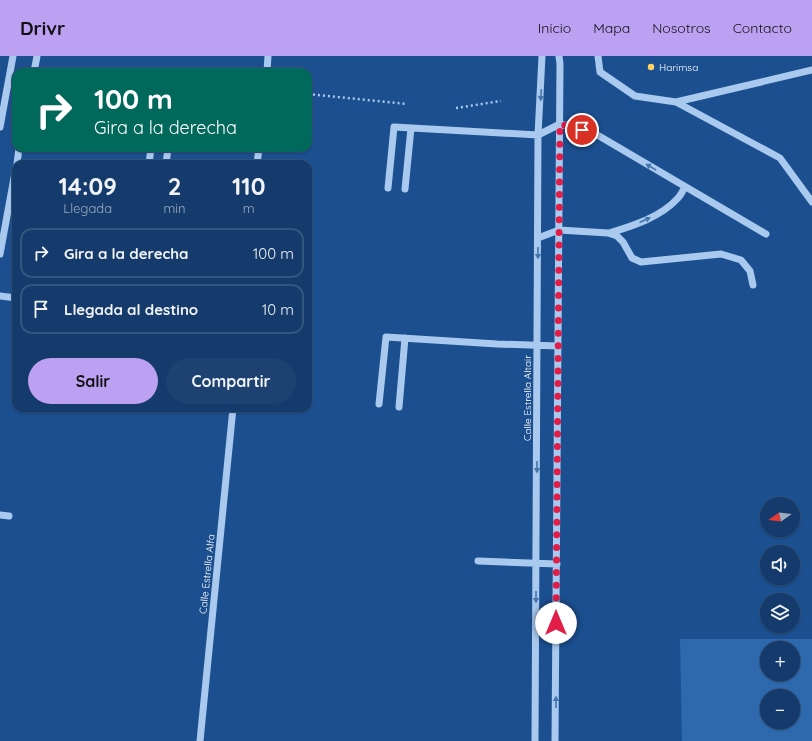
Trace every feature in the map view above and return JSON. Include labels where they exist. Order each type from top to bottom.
[{"type":"street","points":[[0,127],[13,56]]},
{"type":"street","points":[[35,68],[37,56]]},
{"type":"street","points":[[266,68],[268,56]]},
{"type":"street","name":"Calle Estrella Altair","points":[[535,741],[538,135],[542,56]]},
{"type":"street","points":[[555,741],[560,124],[559,56]]},
{"type":"street","points":[[598,56],[600,72],[636,96],[676,102],[780,158],[812,202]]},
{"type":"street","points":[[676,102],[812,70]]},
{"type":"street","points":[[8,84],[12,84]]},
{"type":"street","points":[[388,188],[394,127],[538,135],[560,124],[594,133],[766,234]]},
{"type":"street","points":[[405,189],[411,128]]},
{"type":"street","points":[[0,254],[12,187]]},
{"type":"street","points":[[608,233],[630,227],[660,213],[678,198],[685,187]]},
{"type":"street","points":[[538,238],[559,230],[608,233],[617,236],[623,242],[632,258],[641,262],[721,254],[741,260],[750,272],[753,285]]},
{"type":"street","points":[[0,296],[12,298]]},
{"type":"street","points":[[380,404],[386,337],[558,346]]},
{"type":"street","points":[[399,407],[405,338]]},
{"type":"street","name":"Calle Estrella Alfa","points":[[200,741],[233,412]]},
{"type":"street","points":[[0,515],[9,516]]},
{"type":"street","points":[[478,560],[557,564]]},
{"type":"path","points":[[312,94],[409,105]]},
{"type":"path","points":[[456,108],[501,101]]},
{"type":"shaded area","points":[[680,639],[812,639],[812,741],[682,741]]},
{"type":"place","name":"Harimsa","points":[[651,67]]},
{"type":"route","points":[[556,623],[560,124],[582,130]]}]
